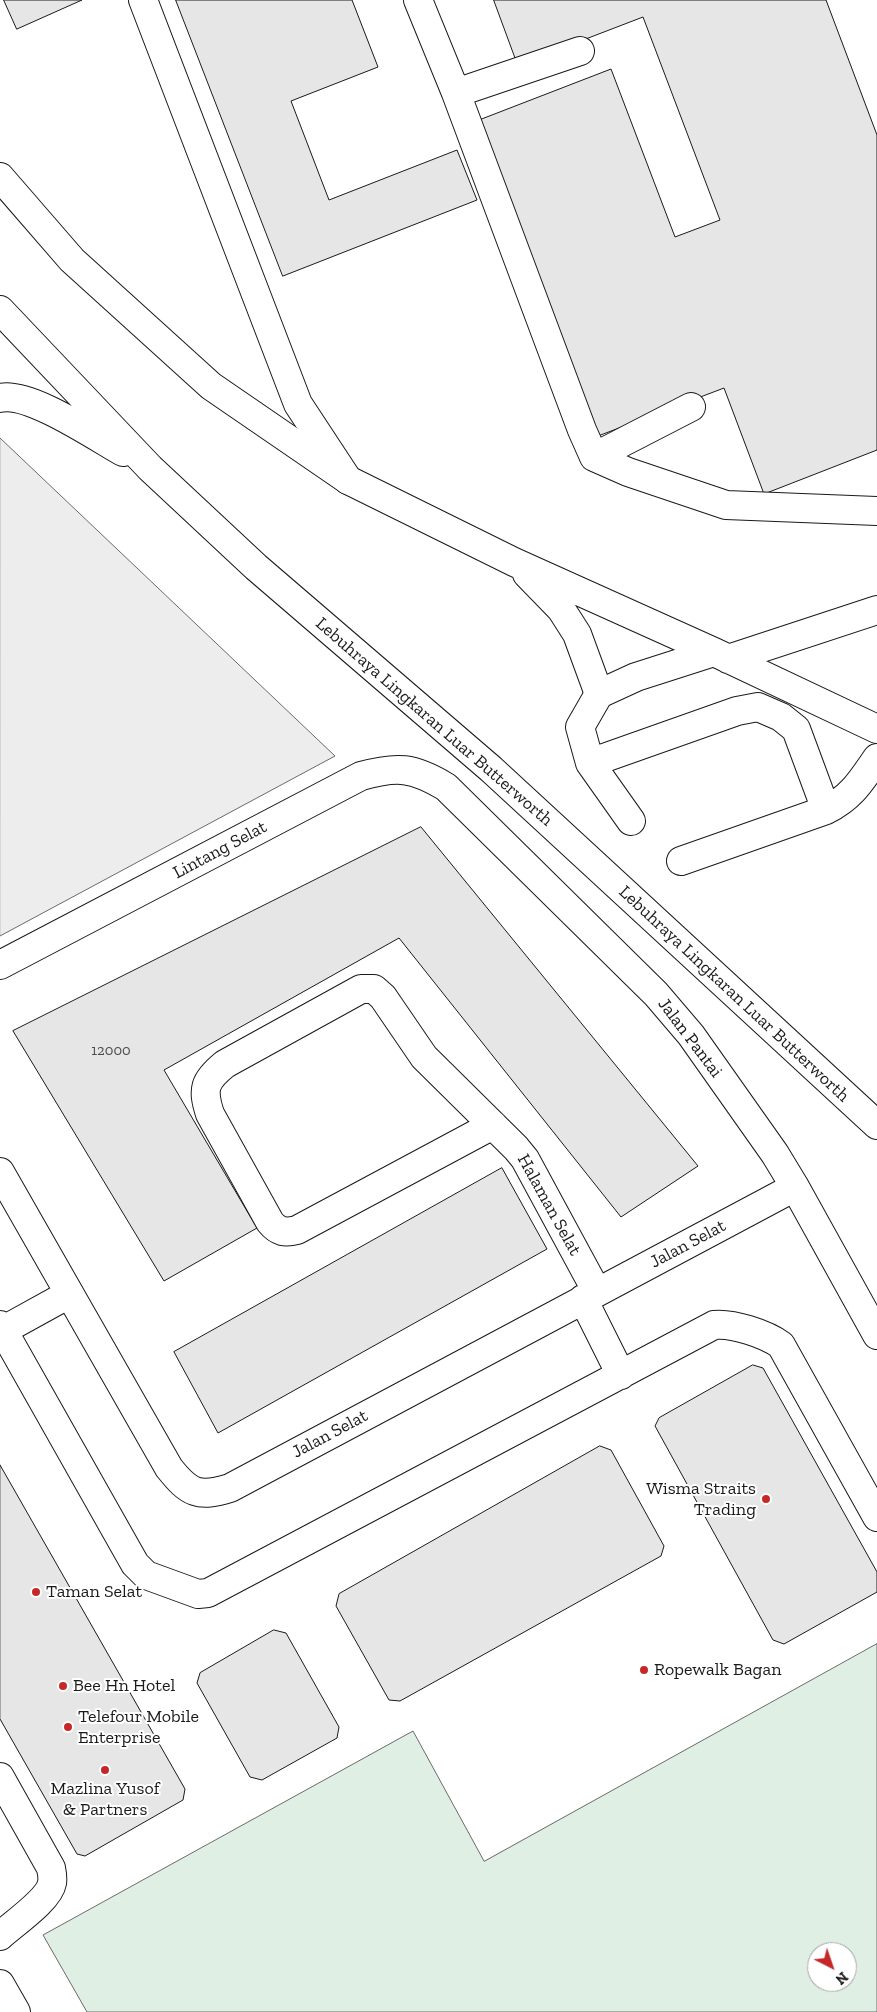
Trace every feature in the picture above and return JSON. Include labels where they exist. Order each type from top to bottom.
[{"type":"main road","points":[[143,0],[298,404],[348,480]]},
{"type":"main road","points":[[418,0],[456,93],[582,430],[594,457],[628,472],[726,505],[877,511]]},
{"type":"main road","points":[[456,93],[580,51]]},
{"type":"main road","points":[[0,177],[72,260],[211,386],[348,480],[514,562],[721,655],[877,729]]},
{"type":"main road","name":"Lebuhraya Lingkaran Luar Butterworth","points":[[0,310],[150,468],[256,566],[491,769],[877,1125]]},
{"type":"main road","points":[[0,398],[6,396],[25,400],[40,406],[150,468]]},
{"type":"main road","points":[[594,457],[691,407]]},
{"type":"main road","points":[[514,562],[561,608],[577,634],[599,694]]},
{"type":"main road","points":[[631,821],[590,763],[580,727],[599,694],[636,677],[721,655],[877,610]]},
{"type":"main road","points":[[590,763],[737,711],[758,707],[782,717],[796,729],[826,810]]},
{"type":"main road","points":[[681,861],[826,810],[842,802],[857,788],[877,758]]},
{"type":"main road","name":"Lintang Selat","points":[[0,965],[361,776],[385,769],[408,770],[427,775],[446,787]]},
{"type":"main road","name":"Jalan Pantai","points":[[446,787],[656,994],[691,1035],[775,1154],[877,1335]]},
{"type":"main road","name":"Halaman Selat","points":[[492,1125],[297,1230],[283,1232],[276,1229],[270,1222],[210,1114],[205,1100],[205,1086],[213,1074],[225,1064],[360,989],[374,989],[383,997],[424,1057],[492,1125],[525,1159],[590,1296],[621,1374]]},
{"type":"main road","name":"Jalan Selat","points":[[0,1172],[169,1468],[181,1484],[196,1493],[214,1493],[230,1488],[795,1187]]},
{"type":"main road","points":[[69,1294],[1,1329],[135,1564],[146,1575],[198,1594],[208,1593],[714,1325],[725,1324],[772,1338],[781,1345],[877,1517]]},
{"type":"main road","points":[[0,1777],[51,1868],[53,1875],[52,1884],[44,1897],[0,1936]]},
{"type":"main road","points":[[0,1984],[15,2012]]},
{"type":"green space","points":[[877,1644],[877,2012],[87,2012],[43,1935],[413,1731],[484,1861]]},
{"type":"shaded area","points":[[0,438],[335,756],[0,936]]},
{"type":"building","points":[[4,0],[82,0],[17,29]]},
{"type":"building","points":[[176,0],[352,0],[378,67],[291,101],[329,200],[457,150],[477,200],[283,276]]},
{"type":"building","points":[[494,0],[826,0],[877,135],[877,450],[764,494],[724,388],[598,436],[479,120],[611,69],[675,237],[720,220],[643,17],[518,65]]},
{"type":"building","points":[[421,827],[698,1166],[621,1217],[399,938],[164,1070],[257,1228],[164,1281],[13,1031]]},
{"type":"building","points":[[502,1168],[547,1249],[218,1433],[174,1352]]},
{"type":"building","name":"Wisma Straits Trading","points":[[753,1365],[763,1368],[877,1572],[877,1592],[784,1644],[773,1640],[655,1426],[659,1418]]},
{"type":"building","points":[[600,1446],[611,1450],[664,1546],[661,1556],[400,1701],[389,1700],[336,1606],[339,1594]]},
{"type":"building","name":"Taman Selat","points":[[0,1465],[185,1789],[183,1800],[85,1856],[77,1854],[0,1719]]},
{"type":"building","points":[[274,1630],[286,1633],[339,1727],[337,1738],[262,1780],[250,1777],[197,1683],[200,1673]]},
{"type":"place","name":"Wisma Straits Trading","points":[[766,1499]]},
{"type":"place","name":"Taman Selat","points":[[36,1592]]},
{"type":"place","name":"Ropewalk Bagan","points":[[644,1670]]},
{"type":"place","name":"Bee Hn Hotel","points":[[63,1686]]},
{"type":"place","name":"Telefour Mobile Enterprise","points":[[68,1727]]},
{"type":"place","name":"Mazlina Yusof & Partners","points":[[105,1770]]}]
